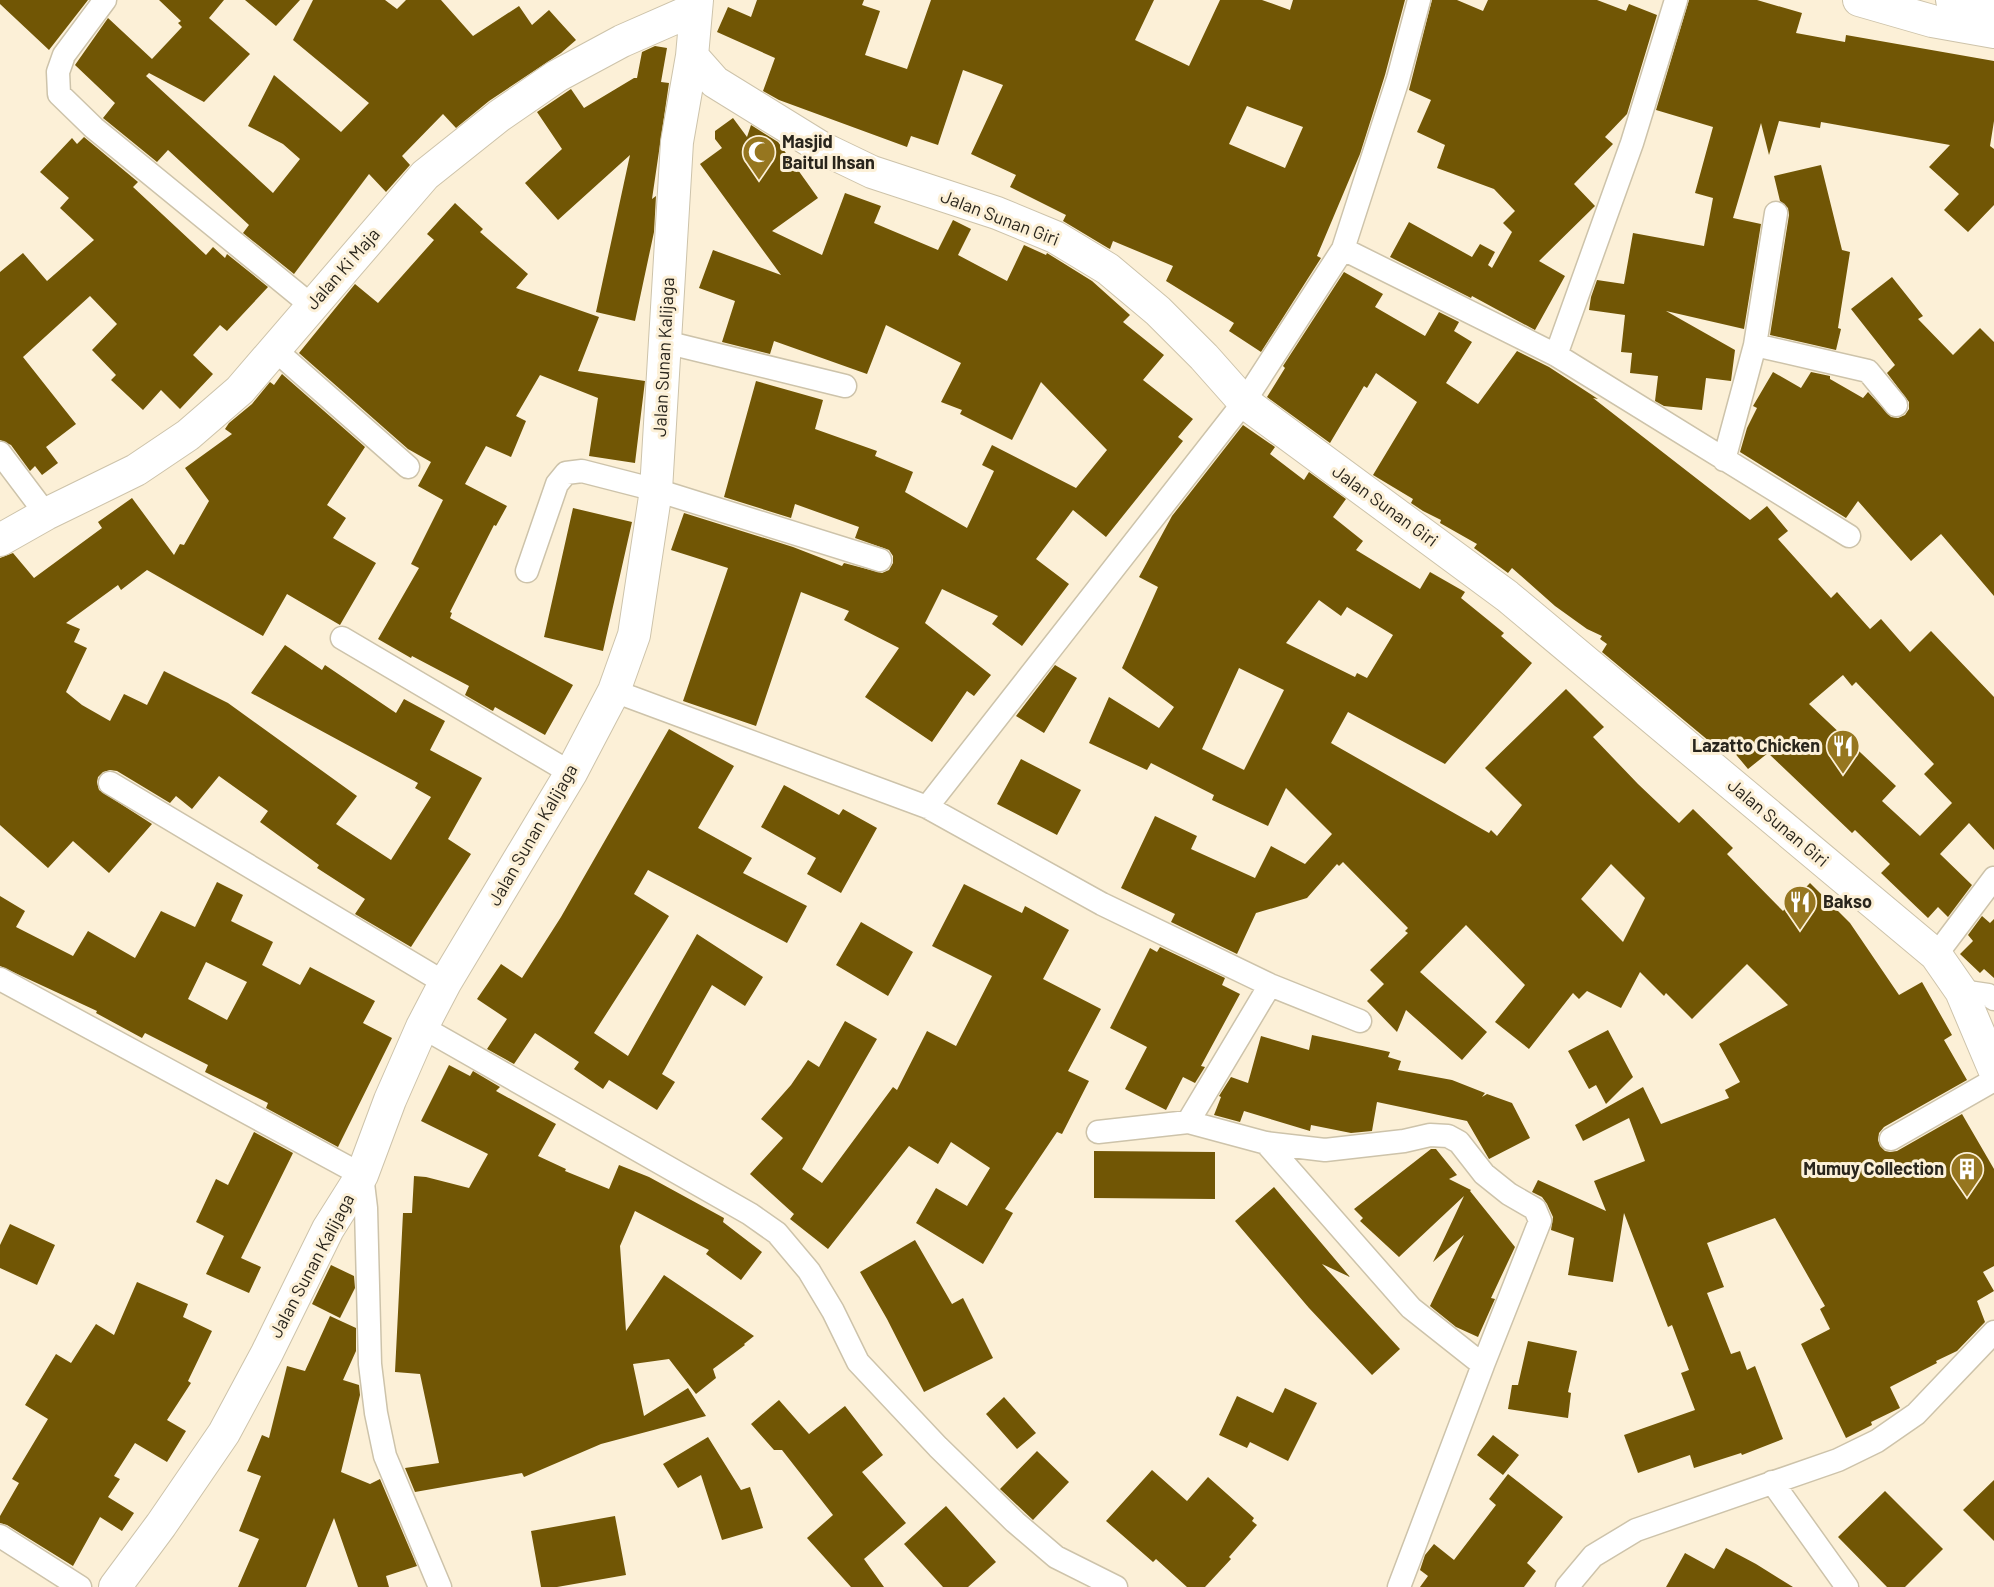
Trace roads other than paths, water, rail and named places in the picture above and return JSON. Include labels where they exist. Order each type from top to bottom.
[{"type":"street","points":[[105,0],[64,55],[58,72],[59,94],[94,128],[312,306]]},
{"type":"street","points":[[927,807],[1244,402],[1343,249],[1398,79],[1419,0]]},
{"type":"street","points":[[1556,355],[1632,143],[1676,0]]},
{"type":"street","points":[[1859,0],[1932,21],[1994,32]]},
{"type":"street","points":[[1952,0],[1994,7]]},
{"type":"street","name":"Jalan Ki Maja","points":[[0,540],[46,514],[136,470],[188,435],[240,390],[425,175],[500,116],[557,76],[696,4]]},
{"type":"street","name":"Jalan Sunan Kalijaga","points":[[115,1587],[224,1433],[267,1353],[328,1229],[362,1175],[390,1100],[422,1028],[446,983],[571,773],[614,691],[634,635],[656,490],[677,142],[692,56],[696,4]]},
{"type":"street","name":"Jalan Sunan Giri","points":[[692,56],[715,82],[822,148],[872,172],[997,213],[1045,233],[1108,269],[1158,311],[1204,357],[1244,402],[1507,596],[1936,955],[1961,991],[1994,1069]]},
{"type":"street","points":[[1724,460],[1755,345],[1776,213]]},
{"type":"street","points":[[1343,249],[1556,355],[1849,536]]},
{"type":"street","points":[[665,342],[845,386]]},
{"type":"street","points":[[1755,345],[1868,371],[1896,405]]},
{"type":"street","points":[[274,349],[408,467]]},
{"type":"street","points":[[0,453],[46,514]]},
{"type":"street","points":[[527,571],[557,484],[566,473],[582,471],[656,490],[880,560]]},
{"type":"street","points":[[342,638],[571,773]]},
{"type":"street","points":[[614,691],[927,807],[1102,904],[1270,985],[1360,1021]]},
{"type":"street","points":[[110,783],[446,983]]},
{"type":"street","points":[[1936,955],[1994,878]]},
{"type":"street","points":[[0,979],[362,1175],[366,1208],[370,1365],[376,1413],[385,1456],[440,1587]]},
{"type":"street","points":[[1188,1122],[1270,985]]},
{"type":"street","points":[[1961,991],[1988,995],[1994,999]]},
{"type":"street","points":[[422,1028],[750,1214],[777,1233],[809,1271],[833,1311],[858,1362],[938,1447],[1015,1522],[1056,1557],[1116,1587]]},
{"type":"street","points":[[1891,1139],[1994,1080]]},
{"type":"street","points":[[1098,1132],[1188,1122],[1266,1143],[1325,1150],[1404,1141],[1430,1135],[1448,1136],[1459,1142],[1484,1174],[1509,1194],[1535,1209],[1540,1221],[1399,1587]]},
{"type":"street","points":[[1266,1143],[1411,1308],[1483,1365]]},
{"type":"street","points":[[1567,1587],[1593,1556],[1636,1530],[1838,1460],[1877,1442],[1916,1414],[1994,1332]]},
{"type":"street","points":[[1772,1482],[1847,1587]]},
{"type":"street","points":[[0,1536],[80,1587]]},
{"type":"place","name":"Masjid Baitul Ihsan","points":[[759,181]]},
{"type":"place","name":"Lazatto Chicken","points":[[1843,775]]},
{"type":"place","name":"Bakso","points":[[1800,931]]},
{"type":"place","name":"Mumuy Collection","points":[[1967,1198]]}]
